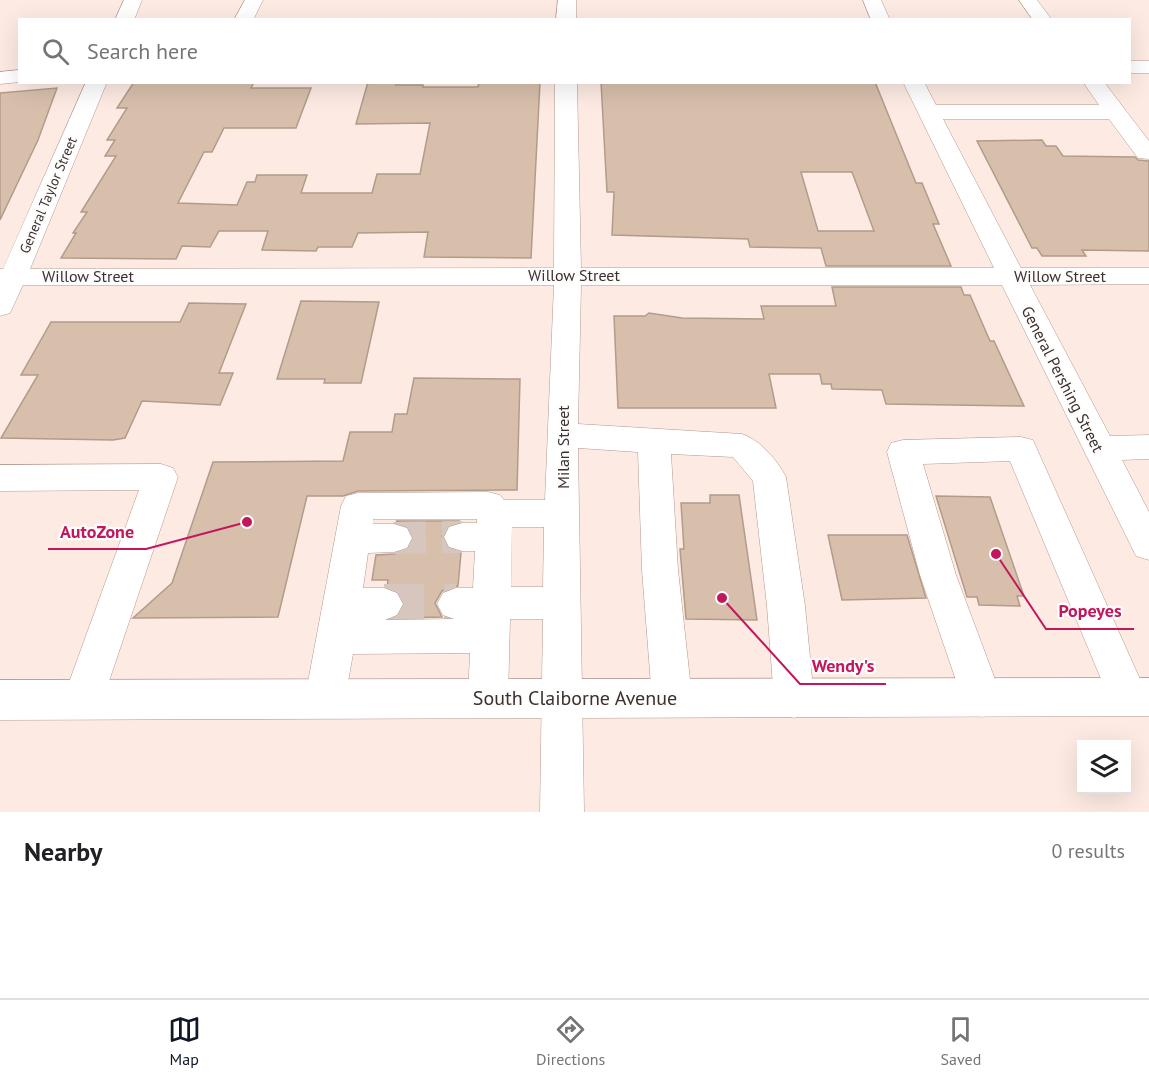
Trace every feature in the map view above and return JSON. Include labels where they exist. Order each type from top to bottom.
[{"type":"main road","name":"South Claiborne Avenue","points":[[0,700],[1138,697]]},
{"type":"street","points":[[125,18],[133,0]]},
{"type":"street","points":[[244,18],[254,0]]},
{"type":"street","points":[[566,18],[567,0]]},
{"type":"street","points":[[872,0],[880,18]]},
{"type":"street","points":[[1028,1],[1041,18]]},
{"type":"street","points":[[0,78],[18,76]]},
{"type":"street","name":"General Taylor Street","points":[[0,307],[7,277],[96,84]]},
{"type":"street","name":"Milan Street","points":[[562,812],[562,435],[568,275],[566,84]]},
{"type":"street","name":"General Pershing Street","points":[[914,84],[1149,546]]},
{"type":"street","points":[[1094,84],[1146,153]]},
{"type":"street","points":[[928,112],[1115,112]]},
{"type":"street","name":"Willow Street","points":[[7,277],[1149,276]]},
{"type":"street","points":[[562,435],[742,446],[769,477],[786,606],[794,699]]},
{"type":"street","points":[[654,441],[660,570],[672,698]]},
{"type":"street","points":[[1099,449],[1149,447]]},
{"type":"street","points":[[982,698],[938,575],[903,452],[1021,449],[1138,697]]},
{"type":"street","points":[[0,478],[161,477],[83,699]]},
{"type":"street","points":[[325,698],[358,506],[488,506],[484,530],[479,614],[488,698]]},
{"type":"street","points":[[484,530],[563,513]]},
{"type":"street","points":[[352,539],[394,538]]},
{"type":"street","points":[[338,620],[479,614],[562,603]]},
{"type":"street","points":[[338,620],[384,604]]},
{"type":"building","points":[[133,84],[253,84],[251,88],[311,88],[296,128],[224,128],[212,152],[204,152],[178,203],[237,205],[247,182],[255,182],[257,175],[307,175],[301,193],[372,193],[377,174],[420,174],[430,123],[356,124],[367,84],[478,87],[479,84],[540,84],[531,258],[424,257],[428,232],[358,233],[352,247],[318,247],[316,251],[262,250],[268,231],[219,231],[210,247],[182,246],[176,259],[61,258],[76,233],[73,233],[87,212],[81,212],[116,156],[105,156],[115,140],[107,140],[127,108],[117,108]]},
{"type":"building","points":[[601,84],[876,84],[916,183],[922,183],[939,224],[933,224],[951,266],[826,266],[821,248],[750,247],[748,239],[612,235],[614,192],[607,192]],"holes":[[[801,172],[852,172],[874,231],[818,231]]]},
{"type":"building","points":[[57,88],[38,140],[0,220],[0,93]]},
{"type":"building","points":[[1042,140],[1046,146],[1056,146],[1063,156],[1135,157],[1138,160],[1149,161],[1149,251],[1082,250],[1086,256],[1042,256],[1037,248],[1032,248],[977,141]]},
{"type":"building","points":[[832,287],[961,287],[964,295],[970,295],[990,341],[994,341],[1024,406],[886,404],[882,390],[832,389],[831,384],[822,384],[820,374],[769,374],[776,408],[618,408],[614,316],[645,316],[649,313],[682,318],[764,319],[761,306],[836,306]]},
{"type":"building","points":[[301,301],[379,302],[361,383],[324,383],[325,379],[277,379]]},
{"type":"building","points":[[189,303],[246,304],[219,373],[233,373],[220,405],[142,401],[125,438],[113,440],[1,438],[38,375],[21,375],[51,322],[180,322]]},
{"type":"building","points":[[414,378],[520,379],[517,490],[358,491],[343,496],[307,496],[278,617],[133,618],[172,583],[213,462],[343,461],[350,432],[392,432],[395,414],[407,414]]},
{"type":"building","points":[[710,495],[739,495],[757,620],[686,619],[680,549],[684,549],[681,503],[710,503]]},
{"type":"building","points":[[936,496],[990,497],[1024,596],[1017,596],[1020,606],[979,605],[977,597],[967,597]]},
{"type":"building","points":[[396,521],[460,521],[448,525],[442,536],[447,548],[461,553],[458,586],[442,591],[435,603],[442,617],[397,618],[405,605],[399,592],[387,587],[388,580],[372,580],[376,555],[408,550],[414,539],[409,527]]},
{"type":"building","points":[[828,535],[907,535],[926,598],[842,600]]},
{"type":"tunnel","points":[[394,538],[462,537]]},
{"type":"tunnel","points":[[384,604],[456,604]]},
{"type":"place","name":"AutoZone","points":[[247,522]]},
{"type":"place","name":"Popeyes","points":[[996,554]]},
{"type":"place","name":"Wendy's","points":[[722,598]]}]
